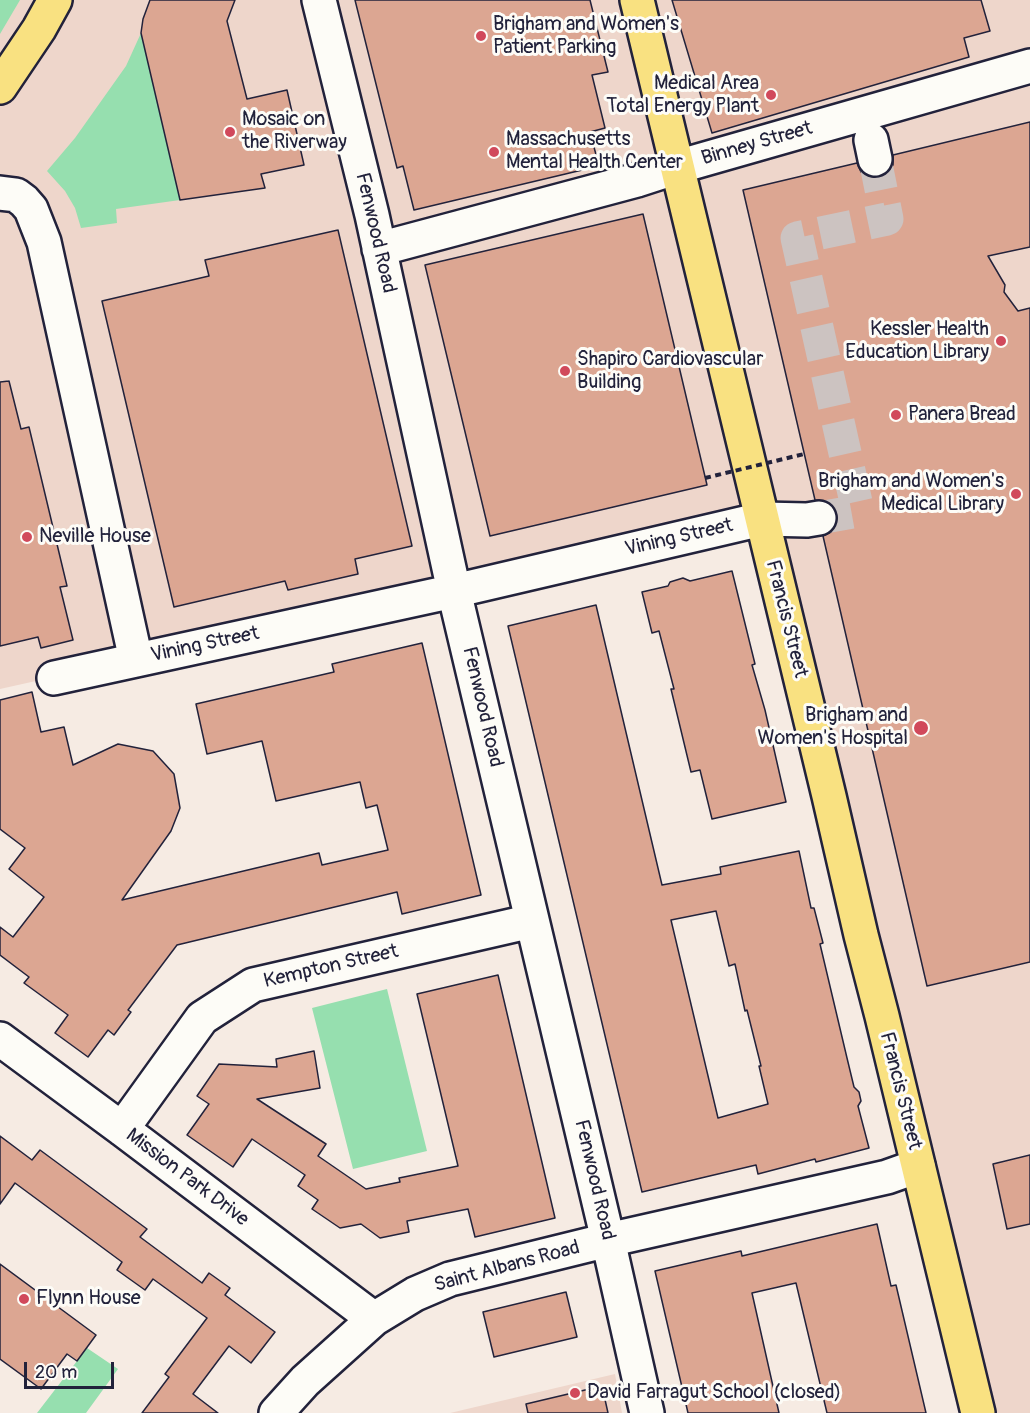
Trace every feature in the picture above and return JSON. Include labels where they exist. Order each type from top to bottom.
[{"type":"main road","points":[[0,87],[39,29],[55,0]]},
{"type":"main road","name":"Francis Street","points":[[637,0],[978,1413]]},
{"type":"street","name":"Fenwood Road","points":[[320,0],[380,249],[454,591],[647,1413]]},
{"type":"street","name":"Binney Street","points":[[380,249],[638,180],[676,167],[1030,66]]},
{"type":"street","name":"Vining Street","points":[[0,193],[20,197],[31,209],[44,242],[136,660],[454,591],[762,519],[819,518]]},
{"type":"street","points":[[54,678],[136,660]]},
{"type":"street","name":"Kempton Street","points":[[122,1129],[202,1018],[253,985],[532,921]]},
{"type":"street","name":"Mission Park Drive","points":[[0,1039],[374,1319]]},
{"type":"street","name":"Saint Albans Road","points":[[276,1413],[305,1381],[374,1319],[415,1294],[450,1279],[608,1240],[887,1177],[918,1166]]},
{"type":"path","points":[[705,478],[804,454]]},
{"type":"shaded area","name":"Brigham and Women's Hospital","points":[[0,0],[1030,0],[1030,1413],[978,1413],[762,519],[0,689]]},
{"type":"shaded area","name":"David Farragut School (closed)","points":[[615,1374],[622,1413],[450,1413]]},
{"type":"green space","points":[[0,0],[20,0],[0,34]]},
{"type":"green space","points":[[141,33],[180,200],[116,209],[117,223],[81,228],[75,208],[65,191],[47,171],[75,138],[126,66]]},
{"type":"green space","points":[[387,989],[427,1151],[353,1169],[312,1008]]},
{"type":"green space","points":[[87,1348],[118,1369],[86,1413],[37,1413]]},
{"type":"building","name":"Mosaic on the Riverway","points":[[150,0],[235,0],[227,21],[247,99],[287,90],[304,165],[261,174],[265,188],[180,200],[141,33]]},
{"type":"building","points":[[355,0],[590,0],[608,72],[592,75],[605,128],[590,132],[599,166],[414,210],[403,166],[397,168]]},
{"type":"building","name":"Medical Area Total Energy Plant","points":[[672,0],[981,0],[990,31],[964,38],[969,57],[712,133]]},
{"type":"building","points":[[1030,122],[1030,247],[988,256],[1005,285],[1004,292],[1018,311],[1030,308],[1030,962],[927,986],[823,536],[831,532],[836,525],[837,514],[834,507],[826,501],[815,500],[743,190],[857,163],[861,172],[869,177],[879,177],[887,173],[893,165],[893,155]]},
{"type":"building","name":"Shapiro Cardiovascular Building","points":[[643,214],[707,485],[490,536],[425,265]]},
{"type":"building","points":[[338,230],[412,546],[355,559],[358,574],[288,590],[285,581],[174,607],[102,301],[209,276],[205,260]]},
{"type":"building","name":"Neville House","points":[[9,381],[21,429],[29,427],[67,586],[60,587],[73,640],[41,648],[38,637],[0,646],[0,382]]},
{"type":"building","points":[[732,571],[755,664],[752,665],[786,802],[712,819],[700,770],[691,772],[659,631],[652,633],[642,592],[668,586],[670,582],[683,578],[690,581]]},
{"type":"building","points":[[596,605],[662,885],[721,874],[720,867],[799,851],[811,908],[814,908],[823,943],[820,944],[854,1087],[859,1092],[861,1101],[858,1106],[869,1148],[758,1174],[756,1165],[642,1192],[508,626]],"holes":[[[716,911],[729,966],[735,964],[745,1011],[747,1010],[761,1066],[759,1066],[768,1104],[718,1118],[671,920]]]},
{"type":"building","points":[[422,643],[481,895],[402,914],[397,892],[177,945],[128,1010],[131,1012],[114,1035],[108,1030],[88,1057],[55,1033],[68,1015],[24,983],[29,977],[0,955],[0,927],[13,937],[44,897],[9,869],[25,848],[0,829],[0,700],[32,692],[41,732],[64,727],[73,765],[118,744],[153,751],[174,774],[180,808],[171,831],[122,900],[319,853],[322,865],[388,850],[377,805],[366,808],[360,782],[276,801],[262,741],[207,754],[196,704],[334,672],[332,664]]},
{"type":"building","points":[[498,975],[555,1218],[475,1237],[468,1209],[407,1221],[409,1232],[380,1238],[361,1224],[340,1228],[312,1209],[318,1200],[298,1186],[305,1175],[252,1139],[233,1167],[187,1135],[209,1104],[197,1096],[219,1064],[277,1067],[276,1059],[314,1051],[320,1088],[257,1099],[326,1144],[318,1156],[366,1189],[400,1182],[399,1178],[458,1166],[417,994]]},
{"type":"building","points":[[0,1136],[32,1160],[40,1150],[147,1229],[140,1237],[202,1283],[209,1273],[230,1288],[225,1295],[275,1332],[251,1363],[229,1346],[193,1394],[218,1413],[142,1413],[169,1377],[165,1374],[207,1318],[153,1279],[145,1290],[117,1270],[122,1262],[15,1183],[0,1204]]},
{"type":"building","points":[[1030,1155],[1030,1224],[1007,1229],[993,1164]]},
{"type":"building","points":[[877,1224],[891,1286],[896,1285],[926,1413],[827,1413],[796,1283],[752,1293],[779,1413],[688,1413],[655,1271],[741,1251],[742,1256]]},
{"type":"building","name":"Flynn House","points":[[0,1264],[96,1335],[77,1361],[67,1354],[41,1389],[0,1359]]},
{"type":"building","points":[[566,1292],[577,1337],[494,1357],[483,1312]]},
{"type":"building","points":[[602,1386],[608,1413],[528,1413],[526,1404]]},
{"type":"tunnel","points":[[819,518],[858,511],[797,238],[887,219],[875,159]]},
{"type":"place","name":"Brigham and Women's Patient Parking","points":[[481,36]]},
{"type":"place","name":"Medical Area Total Energy Plant","points":[[771,95]]},
{"type":"place","name":"Mosaic on the Riverway","points":[[230,132]]},
{"type":"place","name":"Massachusetts Mental Health Center","points":[[494,152]]},
{"type":"place","name":"Kessler Health Education Library","points":[[1001,341]]},
{"type":"place","name":"Shapiro Cardiovascular Building","points":[[565,371]]},
{"type":"place","name":"Panera Bread","points":[[896,415]]},
{"type":"place","name":"Brigham and Women's Medical Library","points":[[1016,494]]},
{"type":"place","name":"Neville House","points":[[27,537]]},
{"type":"place","name":"Brigham and Women's Hospital","points":[[921,728]]},
{"type":"place","name":"Flynn House","points":[[24,1299]]},
{"type":"place","name":"David Farragut School (closed)","points":[[575,1393]]}]
